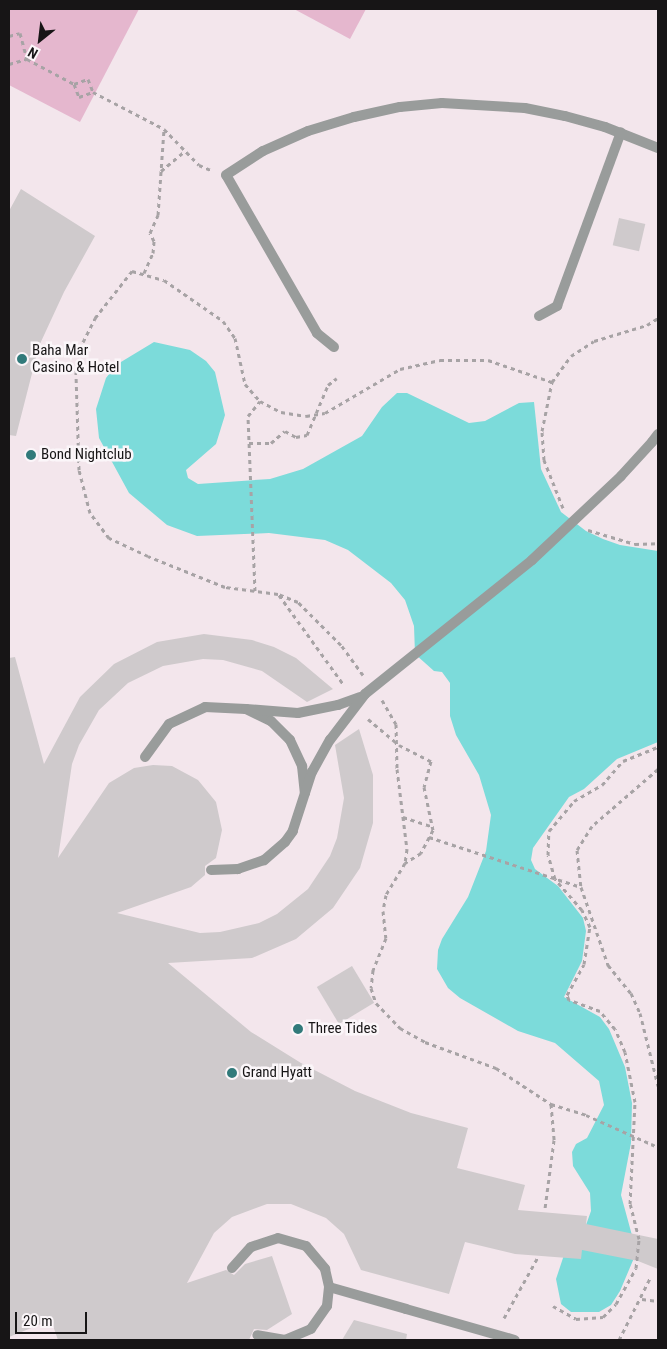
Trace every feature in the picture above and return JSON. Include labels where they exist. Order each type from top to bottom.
[{"type":"lane","points":[[334,347],[317,333],[226,176],[263,151],[308,131],[400,107],[442,103],[525,108],[622,132],[658,148]]},
{"type":"lane","points":[[539,316],[557,306],[622,132]]},
{"type":"lane","points":[[211,870],[238,869],[275,852],[299,819],[305,793],[330,740],[370,693],[532,560],[621,476],[658,434]]},
{"type":"lane","points":[[145,757],[159,734],[180,716],[212,706],[298,713],[338,705],[370,693]]},
{"type":"lane","points":[[246,709],[271,721],[290,740],[302,766],[305,793]]},
{"type":"lane","points":[[232,1268],[250,1247],[268,1239],[288,1239],[314,1252],[325,1269],[329,1288],[323,1315],[310,1329],[285,1340],[257,1335]]},
{"type":"lane","points":[[329,1288],[515,1340]]},
{"type":"path","points":[[9,36],[20,33],[27,59]]},
{"type":"path","points":[[9,64],[27,59],[74,84],[78,97],[93,92]]},
{"type":"path","points":[[74,84],[88,79],[93,92],[164,129],[199,165],[226,176]]},
{"type":"path","points":[[144,273],[153,253],[154,240],[150,233],[158,215],[164,129]]},
{"type":"path","points":[[160,172],[185,151]]},
{"type":"path","points":[[364,676],[341,645],[298,602],[278,594],[225,587],[109,538],[90,513],[79,470],[76,372],[83,342],[110,296],[132,270],[164,280],[224,321],[235,338],[244,384],[260,401],[282,412],[313,415],[325,412],[400,369],[440,360],[488,360],[552,382]]},
{"type":"path","points":[[564,511],[544,460],[542,431],[552,382],[571,356],[594,341],[647,325],[658,318]]},
{"type":"path","points":[[249,443],[271,443],[285,431],[296,437],[307,435],[313,415],[328,384],[336,378]]},
{"type":"path","points":[[255,591],[248,416],[260,401]]},
{"type":"path","points":[[581,526],[609,538],[635,544],[658,543]]},
{"type":"path","points":[[370,693],[396,724],[397,769],[407,849],[405,863],[386,895],[383,911],[386,938],[372,979],[376,1003],[400,1028],[425,1042],[496,1068],[551,1104],[586,1115],[658,1147]]},
{"type":"path","points":[[553,1306],[576,1319],[603,1317],[616,1304],[632,1276],[639,1239],[630,1204],[635,1102],[625,1052],[615,1030],[600,1011],[569,1000],[567,995],[584,964],[590,927],[582,910],[556,879],[548,855],[549,831],[574,801],[602,785],[623,761],[658,746]]},
{"type":"path","points":[[658,769],[582,838],[577,850],[581,887],[608,965],[631,993],[640,1014],[658,1086]]},
{"type":"path","points":[[403,817],[433,827]]},
{"type":"path","points":[[405,863],[417,858],[429,837],[581,887]]},
{"type":"path","points":[[545,1208],[554,1140],[551,1104]]},
{"type":"path","points":[[503,1320],[538,1257]]},
{"type":"path","points":[[620,1340],[642,1299],[650,1278]]},
{"type":"path","points":[[642,1299],[658,1301]]},
{"type":"shaded area","points":[[9,9],[658,9],[658,1340],[9,1340]]},
{"type":"shaded area","points":[[9,9],[139,9],[80,122],[9,85]]},
{"type":"shaded area","points":[[294,9],[366,9],[350,39]]},
{"type":"water","points":[[154,342],[190,350],[206,361],[215,372],[225,415],[216,444],[186,470],[188,478],[198,484],[270,479],[303,469],[362,436],[382,407],[397,393],[407,393],[469,423],[485,421],[519,403],[534,402],[541,469],[561,512],[586,531],[603,539],[620,545],[658,551],[658,742],[617,759],[584,789],[569,797],[533,848],[531,860],[535,869],[558,886],[583,918],[586,931],[582,961],[564,997],[600,1017],[609,1029],[625,1067],[632,1103],[631,1143],[621,1195],[633,1239],[634,1258],[620,1291],[611,1305],[599,1312],[571,1312],[561,1304],[556,1279],[565,1252],[586,1225],[591,1211],[590,1193],[573,1166],[572,1152],[576,1144],[587,1138],[604,1105],[599,1081],[555,1043],[518,1031],[460,998],[448,988],[437,969],[438,950],[442,939],[468,897],[486,851],[491,815],[479,775],[456,735],[450,716],[450,683],[442,672],[434,671],[415,654],[414,626],[405,600],[391,583],[348,550],[325,540],[269,533],[197,536],[167,525],[129,493],[99,438],[96,409],[106,378],[116,365]]},
{"type":"building","name":"Baha Mar Casino & Hotel","points":[[21,189],[95,236],[64,292],[39,346],[16,436],[9,435],[9,211]]},
{"type":"building","points":[[619,218],[645,224],[639,251],[613,245]]},
{"type":"building","points":[[204,634],[252,640],[274,647],[296,658],[333,689],[307,702],[262,671],[223,660],[203,659],[163,666],[128,683],[99,710],[79,745],[72,764],[58,858],[109,783],[134,768],[153,765],[172,766],[198,780],[216,802],[222,830],[216,858],[205,866],[205,875],[191,887],[117,913],[200,933],[220,932],[259,923],[277,914],[308,889],[330,856],[337,838],[344,798],[335,745],[359,729],[373,775],[373,823],[360,868],[333,908],[296,939],[252,958],[168,963],[251,1032],[301,1063],[355,1091],[411,1113],[468,1128],[457,1168],[525,1185],[518,1210],[587,1216],[586,1224],[658,1239],[658,1269],[638,1261],[582,1250],[581,1259],[515,1254],[465,1242],[449,1294],[361,1270],[344,1234],[326,1218],[291,1204],[267,1204],[232,1217],[214,1233],[187,1283],[226,1270],[234,1275],[245,1264],[272,1256],[292,1314],[267,1330],[254,1329],[249,1340],[58,1340],[51,1320],[9,1337],[9,658],[15,657],[44,764],[80,697],[114,664],[157,642]]},
{"type":"building","points":[[352,966],[374,1003],[339,1024],[317,987]]},
{"type":"building","points":[[354,1320],[407,1334],[406,1340],[342,1340]]},
{"type":"place","name":"Baha Mar Casino & Hotel","points":[[22,359]]},
{"type":"place","name":"Bond Nightclub","points":[[31,455]]},
{"type":"place","name":"Three Tides","points":[[298,1029]]},
{"type":"place","name":"Grand Hyatt","points":[[232,1073]]}]
